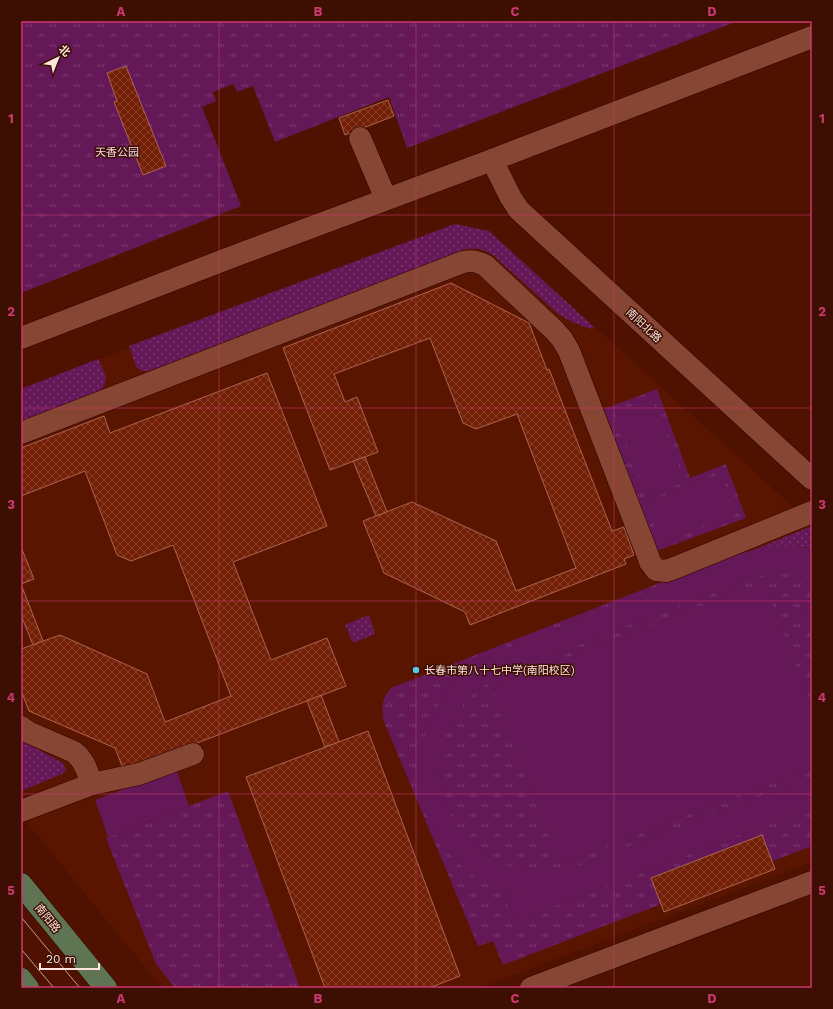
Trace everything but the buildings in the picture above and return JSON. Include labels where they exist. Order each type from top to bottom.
[{"type":"main road","name":"南阳路","points":[[21,884],[106,988]]},
{"type":"main road","points":[[21,979],[28,988]]},
{"type":"street","points":[[21,338],[812,37]]},
{"type":"street","points":[[360,138],[386,199]]},
{"type":"street","name":"南阳北路","points":[[492,160],[511,198],[519,210],[812,479]]},
{"type":"street","points":[[21,433],[448,268],[470,261],[476,261],[486,266],[554,330],[566,345],[650,562],[656,570],[666,571],[812,512]]},
{"type":"street","points":[[21,727],[28,732],[74,752],[84,763],[92,784]]},
{"type":"street","points":[[21,811],[92,784],[139,774],[193,754]]},
{"type":"street","points":[[531,988],[812,882]]},
{"type":"shaded area","name":"长春市第八十七中学(南阳校区)","points":[[455,224],[489,231],[812,524],[812,862],[479,988],[162,988],[21,815],[21,389]]},
{"type":"green space","name":"天香公园","points":[[21,21],[738,21],[407,148],[389,97],[275,142],[253,86],[237,92],[233,84],[213,92],[216,101],[202,107],[241,206],[21,293]]},
{"type":"green space","points":[[455,224],[489,231],[594,327],[591,329],[572,322],[557,313],[487,251],[480,249],[466,249],[149,371],[141,371],[136,366],[129,346]]},
{"type":"green space","points":[[98,359],[106,379],[100,391],[21,421],[21,389]]},
{"type":"green space","points":[[657,389],[690,478],[726,464],[746,518],[657,551],[604,409]]},
{"type":"green space","points":[[652,398],[685,482],[647,497],[614,413]]},
{"type":"green space","points":[[721,473],[736,513],[661,542],[646,503]]},
{"type":"green space","points":[[812,526],[812,549],[797,546],[782,546],[753,550]]},
{"type":"green space","points":[[771,546],[789,546],[812,549],[812,846],[503,965],[493,941],[478,946],[383,719],[383,702],[386,695],[391,688],[680,575],[681,578],[714,564]]},
{"type":"green space","points":[[771,546],[789,546],[812,549],[812,577],[787,573],[745,580],[504,674],[467,701],[446,734],[440,771],[447,807],[467,838],[496,861],[535,871],[581,865],[812,776],[812,807],[514,922],[504,896],[517,892],[482,881],[462,867],[441,842],[427,815],[421,793],[419,770],[422,748],[428,726],[437,706],[451,687],[467,671],[498,652],[737,555]]},
{"type":"green space","points":[[764,582],[812,706],[812,767],[559,864],[491,686]]},
{"type":"green space","points":[[800,594],[812,603],[812,639],[797,597]]},
{"type":"green space","points":[[369,615],[375,634],[355,642],[352,641],[345,625]]},
{"type":"green space","points":[[21,740],[63,763],[66,769],[64,773],[21,791]]},
{"type":"green space","points":[[176,769],[189,806],[108,837],[95,800]]},
{"type":"green space","points":[[228,791],[300,988],[175,988],[156,964],[106,838]]},
{"type":"tram line","points":[[21,917],[80,988]]},
{"type":"tram line","points":[[21,949],[54,988]]},
{"type":"place","name":"长春市第八十七中学(南阳校区)","points":[[416,670]]}]
